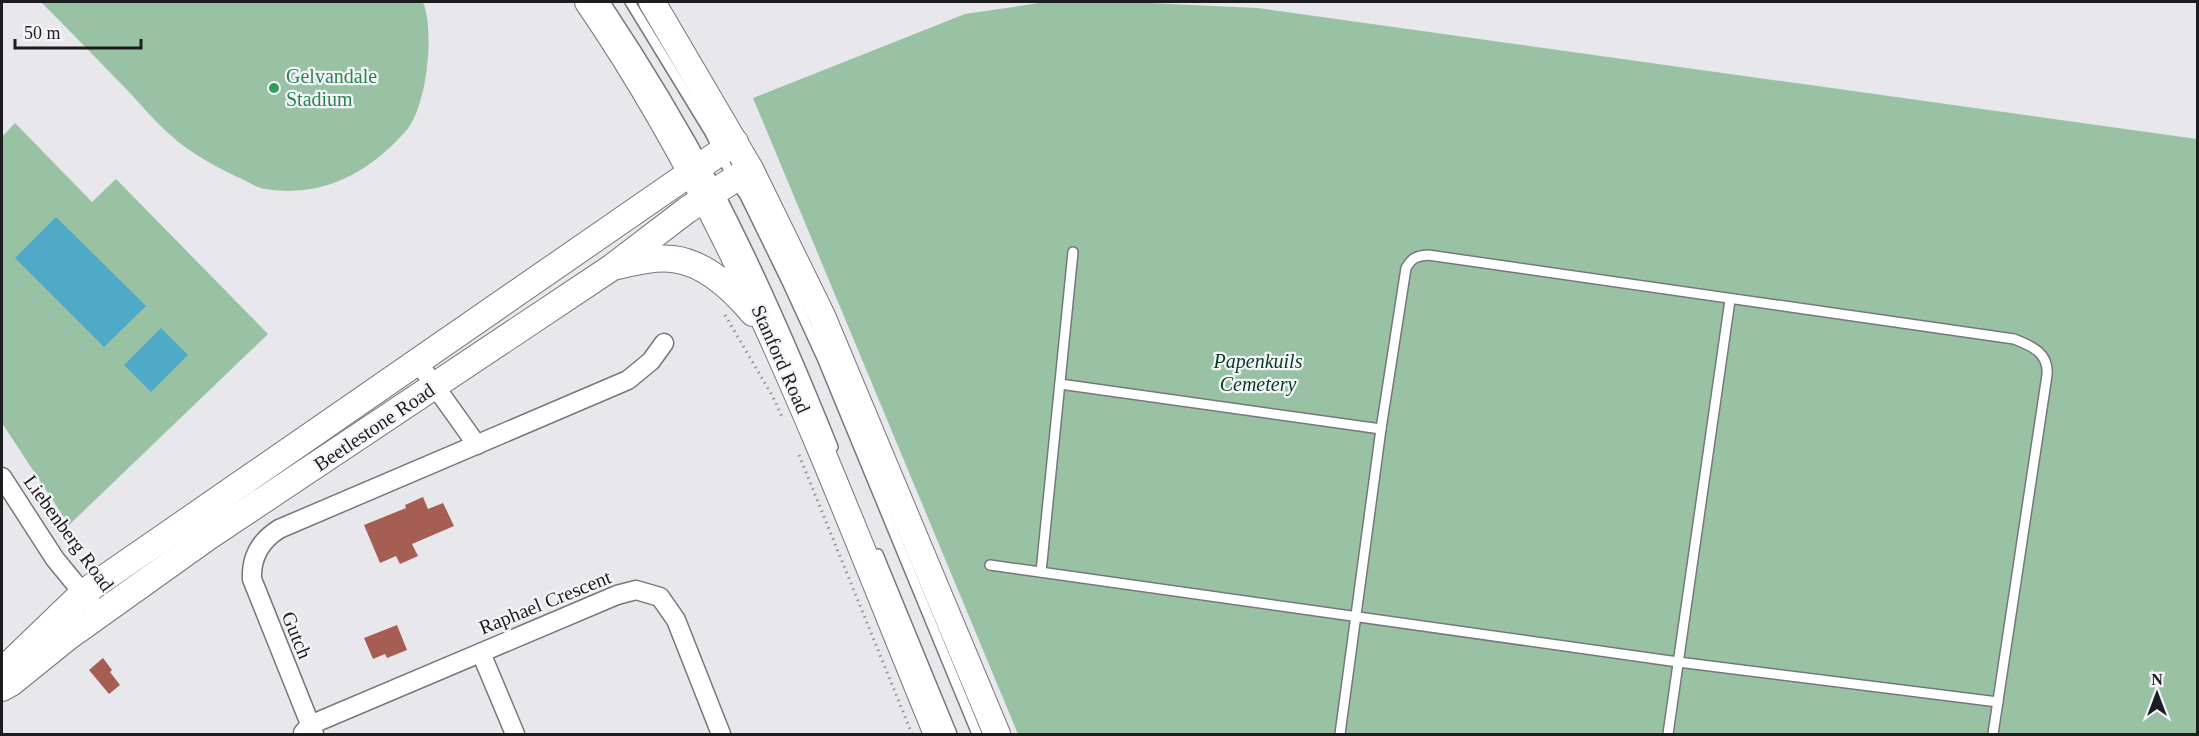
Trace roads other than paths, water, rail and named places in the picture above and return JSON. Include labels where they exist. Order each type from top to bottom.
[{"type":"main road","name":"Stanford Road","points":[[588,2],[620,51],[712,158],[726,184],[775,341],[937,735]]},
{"type":"main road","name":"Stanford Road","points":[[652,2],[712,158],[726,184],[822,316],[997,735]]},
{"type":"main road","name":"Beetlestone Road","points":[[2,671],[83,593],[712,158]]},
{"type":"main road","name":"Beetlestone Road","points":[[2,688],[68,637],[208,537],[611,268],[726,184]]},
{"type":"main road","points":[[611,268],[659,259],[673,259],[701,268],[718,278],[735,293],[775,341]]},
{"type":"street","points":[[417,361],[477,445],[628,381],[651,361],[664,343]]},
{"type":"street","name":"Gutch","points":[[308,732],[255,590],[252,570],[258,550],[263,542],[279,529],[477,445]]},
{"type":"street","name":"Liebenberg Road","points":[[2,477],[55,559],[101,615]]},
{"type":"street","name":"Raphael Crescent","points":[[308,732],[481,653],[617,595],[636,590],[660,597],[676,620],[721,735]]},
{"type":"street","points":[[481,653],[515,735]]},
{"type":"lane","points":[[605,2],[712,158]]},
{"type":"lane","points":[[630,2],[684,89],[712,158]]},
{"type":"lane","points":[[726,184],[787,338],[837,454]]},
{"type":"lane","points":[[726,184],[745,196],[822,358],[977,735]]},
{"type":"lane","points":[[1041,572],[1073,252]]},
{"type":"lane","points":[[1340,735],[1381,429],[1406,268],[1411,260],[1418,256],[1428,255],[2014,339],[2028,344],[2043,356],[2047,362],[2047,375],[1994,735]]},
{"type":"lane","points":[[1668,735],[1730,300]]},
{"type":"lane","points":[[1060,384],[1381,429]]},
{"type":"lane","points":[[872,541],[952,735]]},
{"type":"lane","points":[[990,565],[1678,662],[1998,702]]},
{"type":"water","points":[[56,217],[146,306],[104,347],[15,258]]},
{"type":"water","points":[[161,328],[188,355],[151,392],[124,365]]},
{"type":"place","name":"Gelvandale Stadium","points":[[274,88]]},
{"type":"park label","name":"Papenkuils Cemetery","points":[[1258,372]]}]
